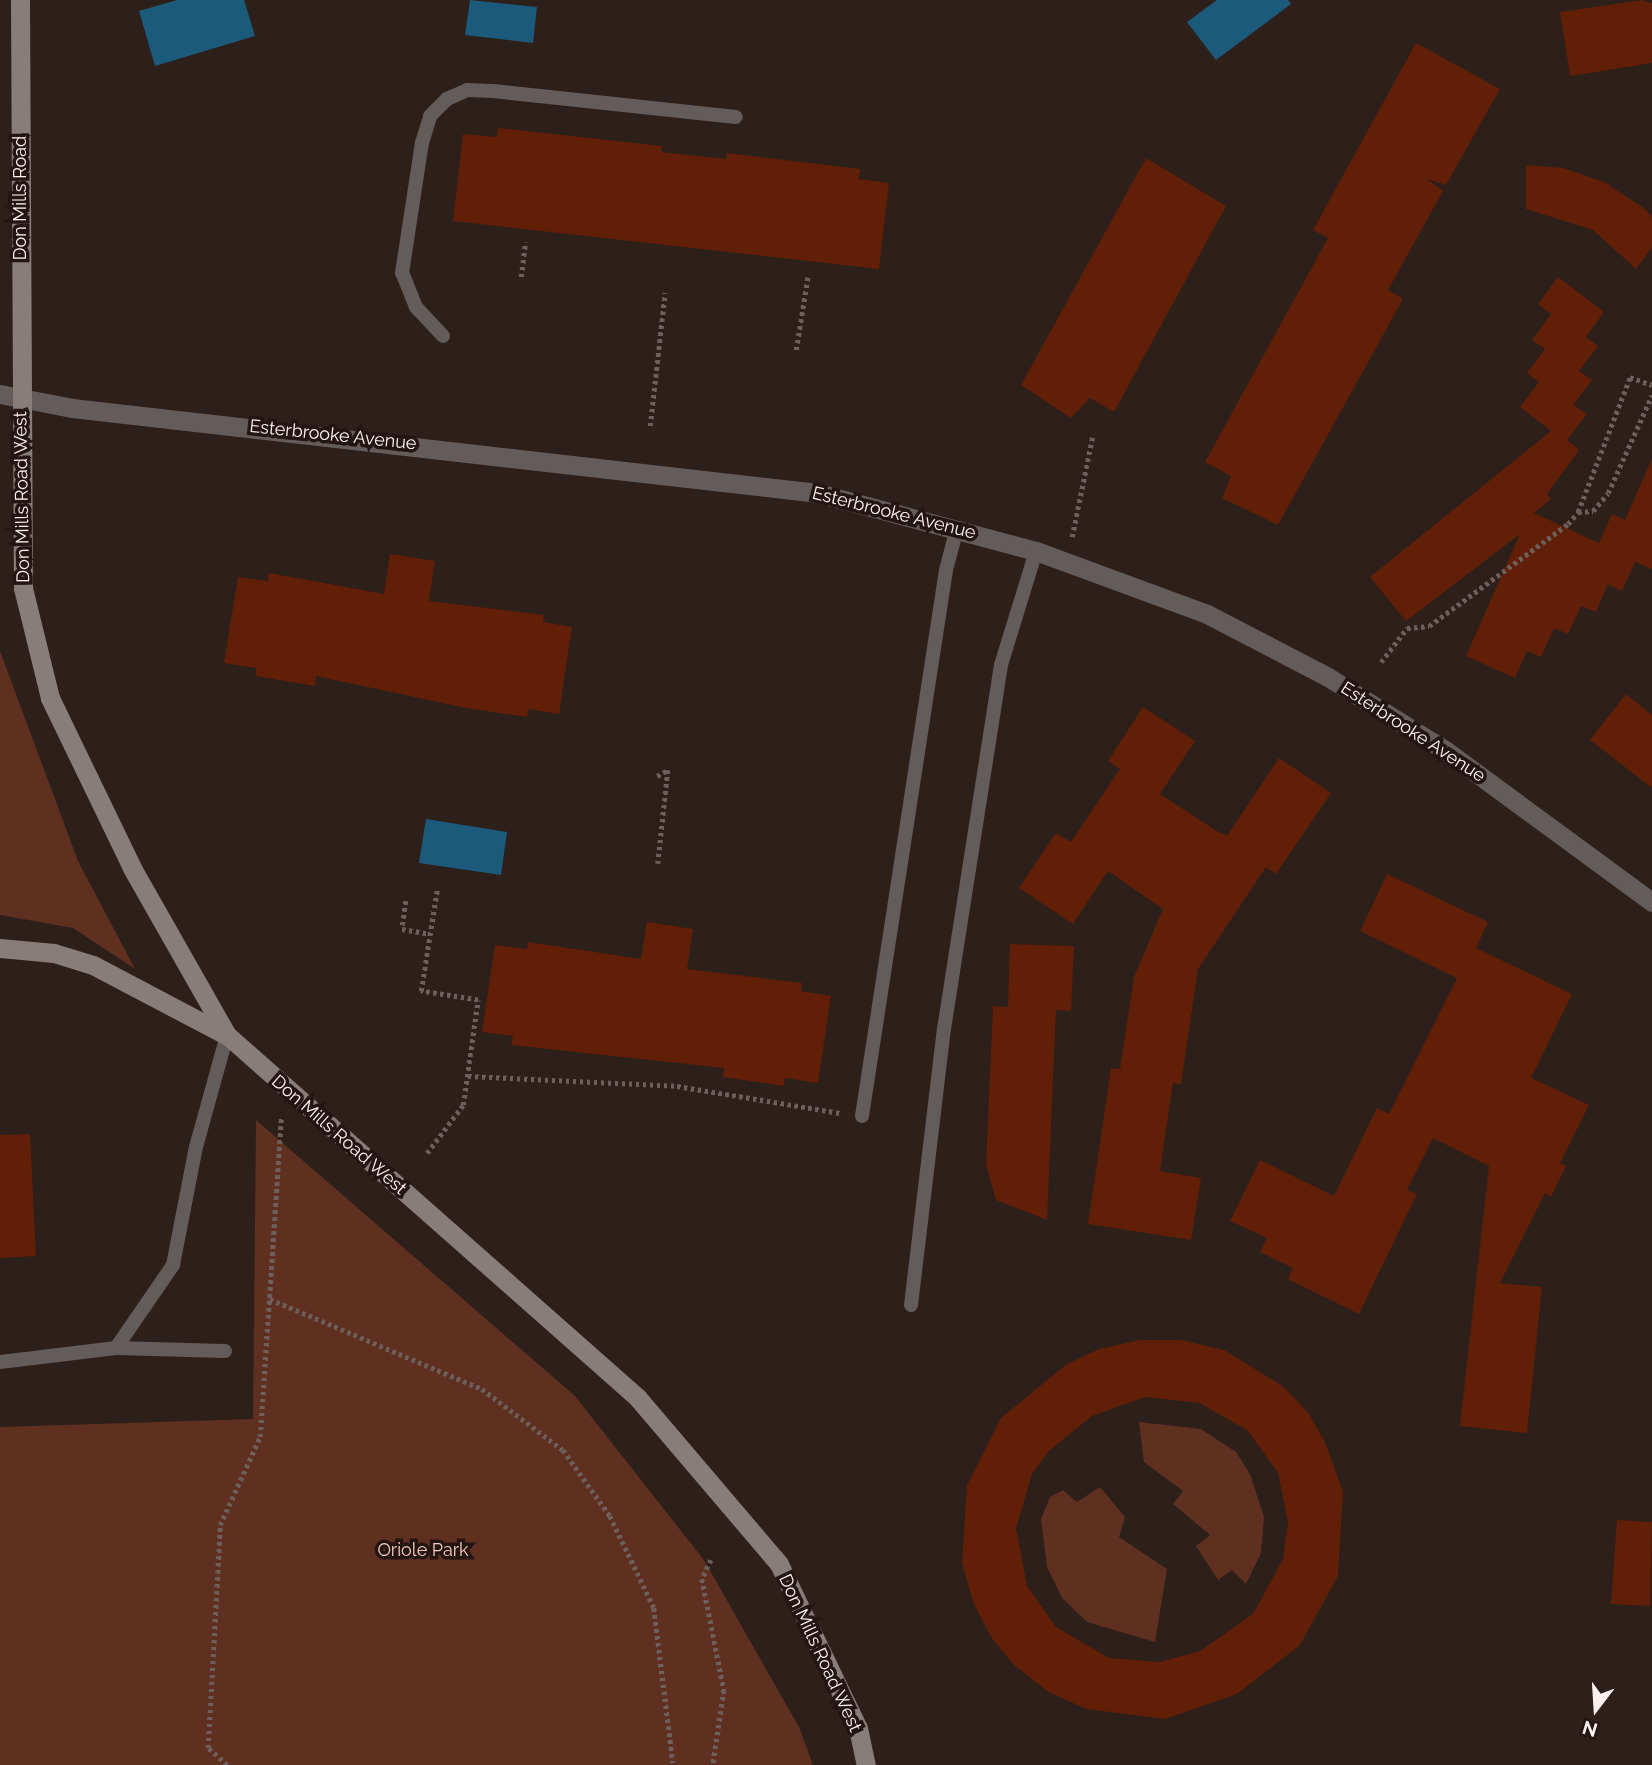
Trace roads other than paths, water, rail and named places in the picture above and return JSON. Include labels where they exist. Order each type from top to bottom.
[{"type":"main road","name":"Don Mills Road","points":[[20,0],[20,396]]},
{"type":"main road","name":"Don Mills Road West","points":[[20,396],[23,588],[50,698],[132,868],[227,1035],[637,1396],[779,1564],[858,1728],[866,1765]]},
{"type":"main road","points":[[0,948],[54,953],[93,965],[227,1035]]},
{"type":"street","name":"Esterbrooke Avenue","points":[[0,394],[72,408],[818,492],[1036,551],[1206,614],[1328,677],[1445,750],[1652,902]]},
{"type":"lane","points":[[443,337],[416,307],[402,274],[422,143],[430,116],[447,99],[467,90],[493,91],[736,117]]},
{"type":"lane","points":[[862,1116],[946,570],[957,528]]},
{"type":"lane","points":[[911,1305],[944,1029],[1001,664],[1036,551]]},
{"type":"lane","points":[[116,1348],[173,1265],[196,1147],[227,1035]]},
{"type":"lane","points":[[0,1362],[116,1348],[225,1351]]},
{"type":"water","points":[[177,0],[244,0],[255,36],[155,66],[139,11]]},
{"type":"water","points":[[470,0],[537,7],[533,43],[465,35]]},
{"type":"water","points":[[1217,0],[1288,0],[1291,4],[1216,60],[1187,22]]},
{"type":"water","points":[[426,819],[507,832],[501,875],[419,863]]},
{"type":"park label","name":"Oriole Park","points":[[423,1550]]}]
